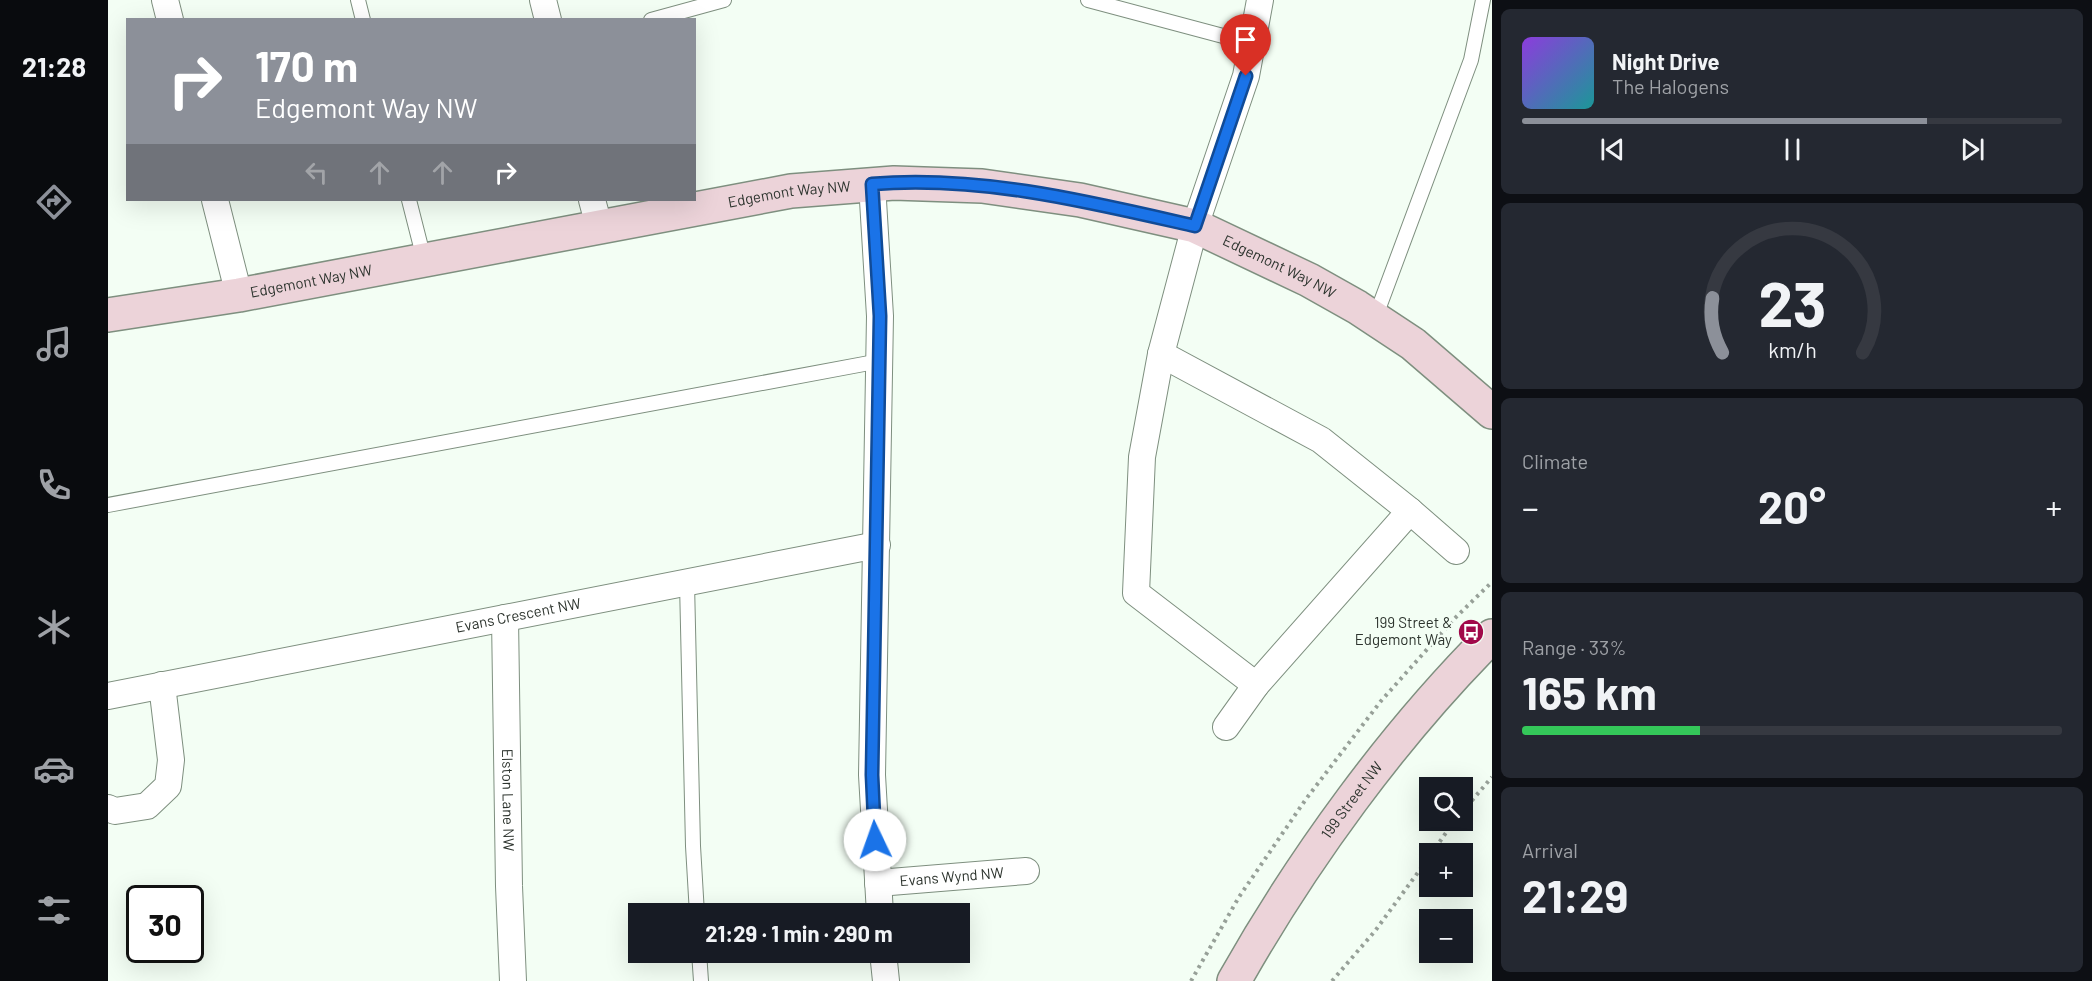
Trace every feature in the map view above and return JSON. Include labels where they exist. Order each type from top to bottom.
[{"type":"street","points":[[165,0],[170,18]]},
{"type":"street","points":[[543,0],[548,18]]},
{"type":"street","points":[[1256,685],[1136,593],[1142,457],[1161,354],[1195,226],[1246,76],[1260,0]]},
{"type":"street","name":"Edgemont Way NW","points":[[108,315],[239,295],[424,259],[596,213],[872,184],[982,186],[1080,200],[1195,226],[1309,279],[1375,319],[1413,344],[1492,412]]},
{"type":"street","name":"Evans Wynd NW","points":[[872,184],[879,269],[880,361],[872,775],[879,903]]},
{"type":"street","points":[[215,201],[239,295]]},
{"type":"street","points":[[1161,354],[1321,440],[1456,551]]},
{"type":"street","points":[[1226,727],[1256,685],[1410,511]]},
{"type":"street","name":"Evans Crescent NW","points":[[108,696],[877,545]]},
{"type":"street","name":"Elston Lane NW","points":[[505,618],[509,886],[513,981]]},
{"type":"street","name":"199 Street NW","points":[[1234,981],[1282,900],[1334,824],[1395,745],[1452,678],[1492,636]]},
{"type":"street","points":[[108,808],[115,811],[147,806],[168,786],[171,760],[162,685]]},
{"type":"street","name":"Evans Wynd NW","points":[[878,883],[1026,871]]},
{"type":"street","points":[[884,963],[885,981]]},
{"type":"lane","points":[[358,0],[362,18]]},
{"type":"lane","points":[[658,18],[724,0]]},
{"type":"lane","points":[[1088,0],[1252,44]]},
{"type":"lane","points":[[1375,319],[1471,60],[1483,0]]},
{"type":"lane","points":[[409,201],[424,259]]},
{"type":"lane","points":[[108,506],[880,361]]},
{"type":"lane","points":[[687,583],[696,903]]},
{"type":"lane","points":[[700,963],[701,981]]},
{"type":"path","points":[[1473,799],[1492,777]]},
{"type":"path","points":[[1332,981],[1375,931],[1419,870]]},
{"type":"place","name":"199 Street & Edgemont Way","points":[[1471,632]]},
{"type":"route","points":[[875,840],[872,775],[880,316],[879,269],[872,184],[982,186],[1080,200],[1195,226],[1246,76]]}]
